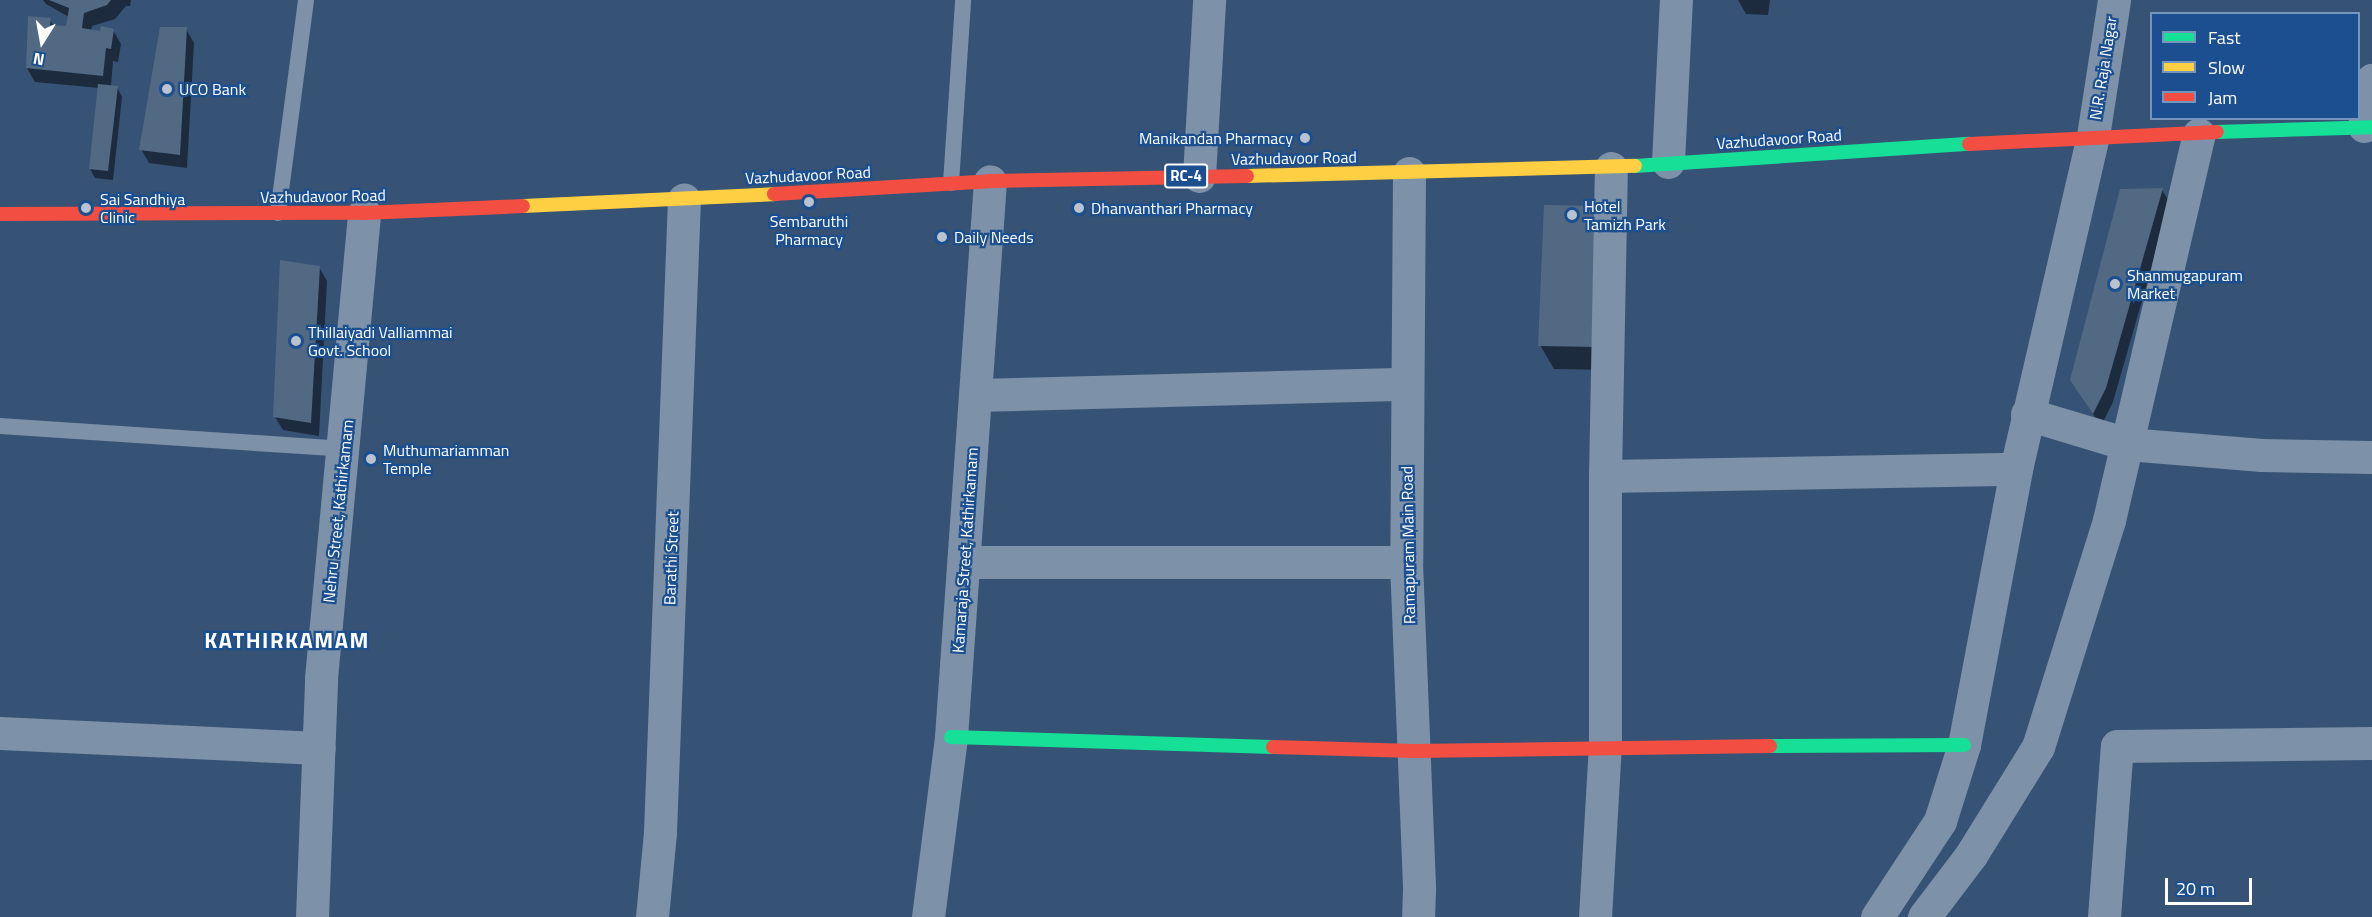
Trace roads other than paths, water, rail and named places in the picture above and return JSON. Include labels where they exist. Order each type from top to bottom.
[{"type":"main road","name":"Vazhudavoor Road","points":[[0,214],[364,213],[684,199],[990,181],[1611,168],[1668,162],[2093,136],[2199,134],[2368,126]]},
{"type":"main road","points":[[951,737],[1414,751],[1605,746],[1964,745]]},
{"type":"street","points":[[1199,176],[1209,0]]},
{"type":"street","points":[[1668,162],[1676,0]]},
{"type":"street","name":"N.R. Raja Nagar","points":[[1877,917],[1940,821],[1964,745],[2027,414],[2047,342],[2093,136],[2114,0]]},
{"type":"street","points":[[2368,126],[2372,80]]},
{"type":"street","points":[[1924,917],[1971,855],[2038,747],[2109,520],[2199,134]]},
{"type":"street","points":[[1595,917],[1605,746],[1605,476],[1611,168]]},
{"type":"street","name":"Ramapuram Main Road","points":[[1409,173],[1406,562],[1419,890],[1418,917]]},
{"type":"street","name":"Kamaraja Street, Kathirkamam","points":[[928,917],[951,737],[990,181]]},
{"type":"street","name":"Barathi Street","points":[[652,917],[661,809],[684,199]]},
{"type":"street","name":"Nehru Street, Kathirkamam","points":[[312,917],[321,678],[344,449],[364,213]]},
{"type":"street","points":[[975,395],[1407,384]]},
{"type":"street","points":[[2027,414],[2127,444],[2262,455],[2372,457]]},
{"type":"street","points":[[1605,476],[2016,469]]},
{"type":"street","points":[[964,561],[1406,562]]},
{"type":"street","points":[[0,733],[319,748]]},
{"type":"street","points":[[2104,917],[2117,746],[2372,743]]},
{"type":"lane","points":[[278,213],[306,0]]},
{"type":"lane","points":[[951,183],[963,0]]},
{"type":"lane","points":[[0,426],[344,449]]},
{"type":"place","name":"UCO Bank","points":[[167,89]]},
{"type":"place","name":"Manikandan Pharmacy","points":[[1305,138]]},
{"type":"place","name":"Sembaruthi Pharmacy","points":[[809,202]]},
{"type":"place","name":"Sai Sandhiya Clinic","points":[[86,208]]},
{"type":"place","name":"Dhanvanthari Pharmacy","points":[[1079,208]]},
{"type":"place","name":"Hotel Tamizh Park","points":[[1572,215]]},
{"type":"place","name":"Daily Needs","points":[[942,237]]},
{"type":"place","name":"Shanmugapuram Market","points":[[2115,284]]},
{"type":"place","name":"Thillaiyadi Valliammai Govt. School","points":[[296,341]]},
{"type":"place","name":"Muthumariamman Temple","points":[[371,459]]},
{"type":"district","name":"KATHIRKAMAM","points":[[287,641]]}]
